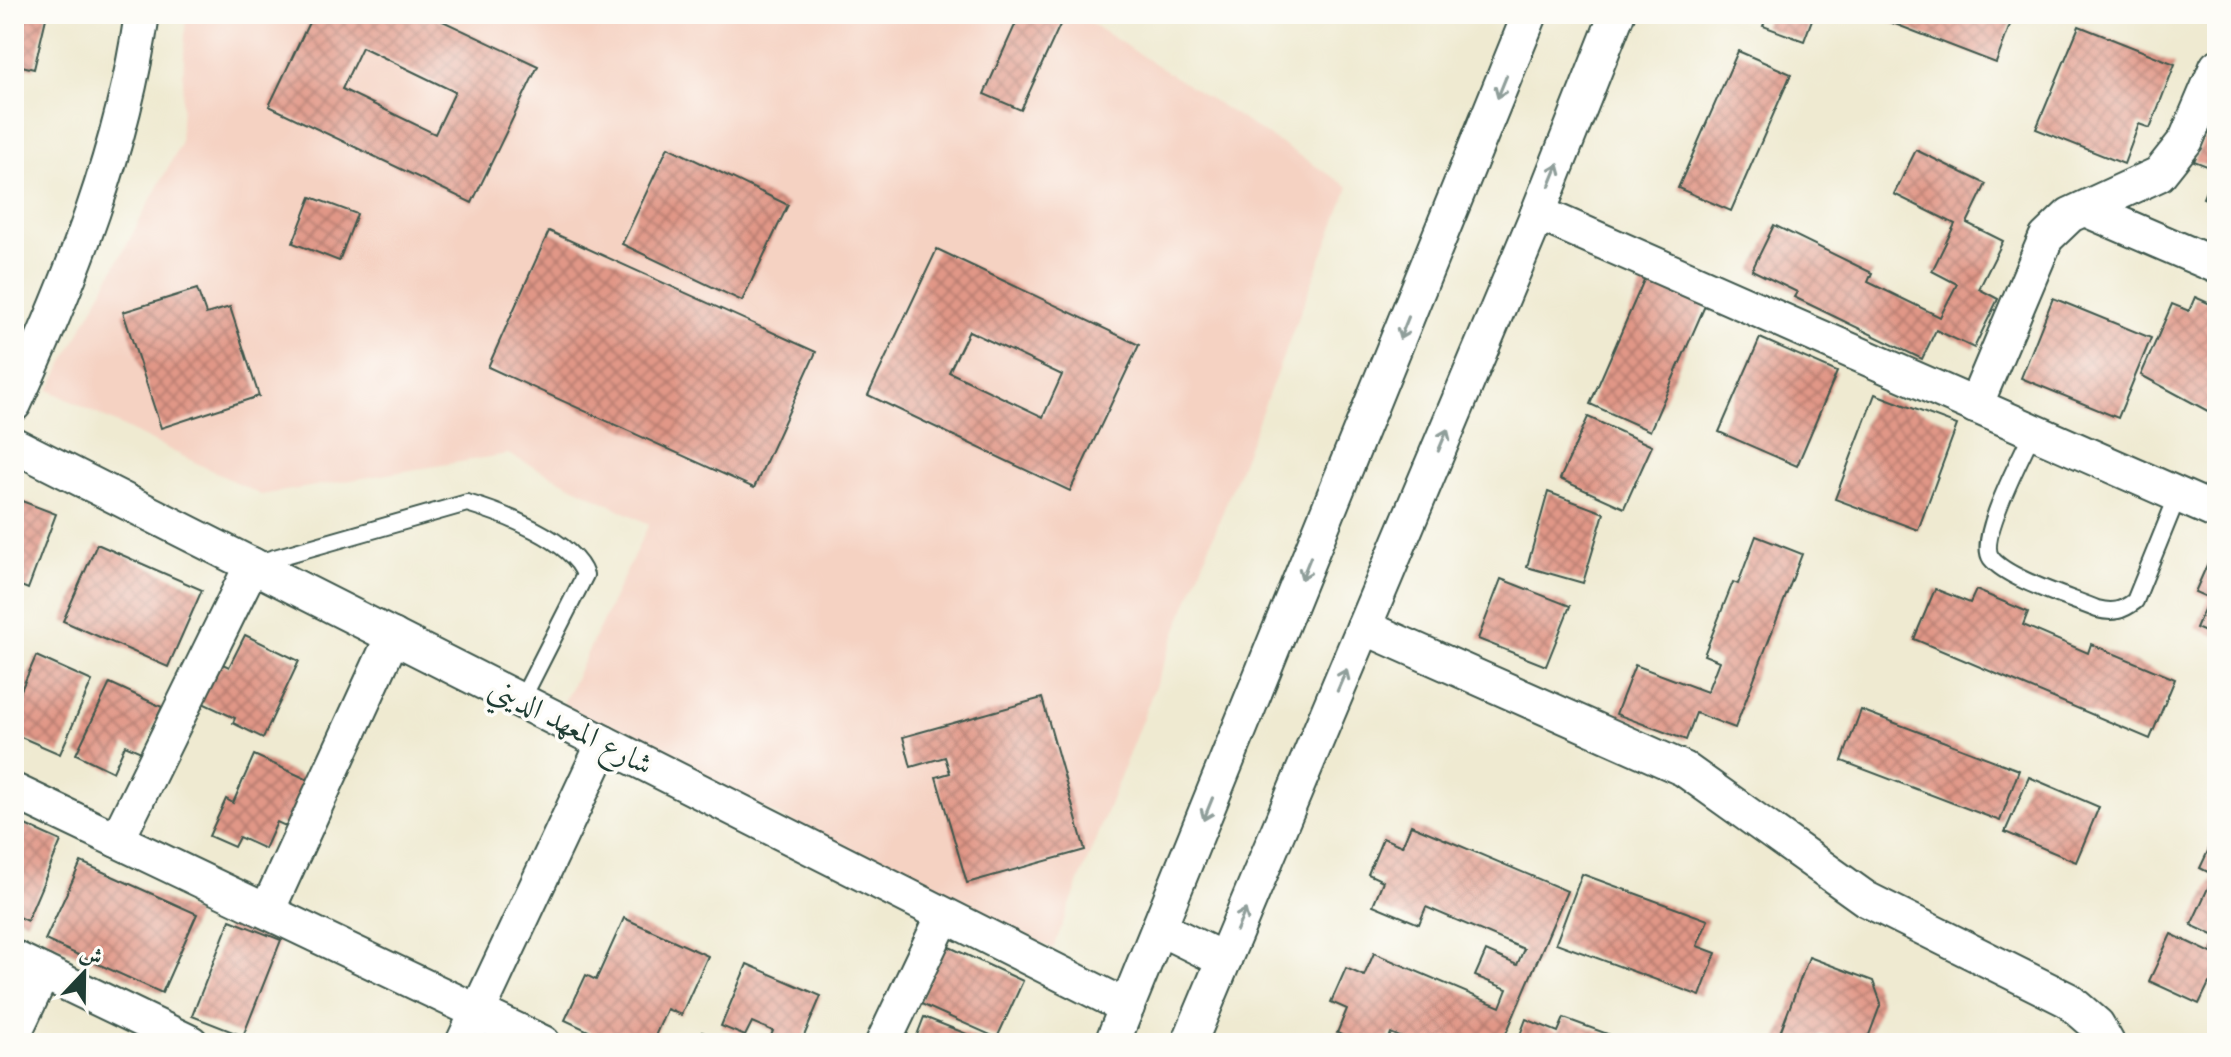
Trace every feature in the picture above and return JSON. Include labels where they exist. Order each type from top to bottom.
[{"type":"street","points":[[14,404],[58,310],[105,176],[142,14]]},
{"type":"street","points":[[1112,1043],[1530,14]]},
{"type":"street","points":[[1189,1043],[1538,213],[1617,14]]},
{"type":"street","points":[[1975,406],[2046,238],[2070,215],[2140,185],[2174,158],[2186,140],[2217,67]]},
{"type":"street","points":[[2085,209],[2217,266]]},
{"type":"street","points":[[1538,213],[2217,512]]},
{"type":"street","name":"شارع المعهد الديني","points":[[14,445],[1127,1007]]},
{"type":"street","points":[[117,840],[252,565]]},
{"type":"street","points":[[1364,627],[1684,769],[1866,899],[2068,1000],[2097,1025],[2107,1043]]},
{"type":"street","points":[[267,911],[393,636]]},
{"type":"street","points":[[463,1043],[604,743]]},
{"type":"street","points":[[14,791],[543,1043]]},
{"type":"street","points":[[883,1043],[944,915]]},
{"type":"street","points":[[1159,928],[1224,960]]},
{"type":"street","points":[[14,1033],[29,965],[191,1043]]},
{"type":"lane","points":[[2033,431],[1986,538],[1991,558],[2005,569],[2097,609],[2110,612],[2124,610],[2135,601],[2178,495]]},
{"type":"lane","points":[[252,565],[467,503],[529,529],[566,548],[581,564],[585,575],[521,701]]},
{"type":"shaded area","points":[[186,14],[1076,14],[1349,187],[1053,949],[560,710],[649,524],[508,454],[261,495],[49,390],[180,145]]},
{"type":"building","points":[[14,14],[47,14],[34,69],[14,64]]},
{"type":"building","points":[[313,14],[428,14],[538,66],[472,203],[269,106]],"holes":[[[362,47],[455,92],[435,134],[342,89]]]},
{"type":"building","points":[[1020,14],[1065,14],[1021,110],[984,94]]},
{"type":"building","points":[[1768,14],[1814,14],[1804,41],[1763,26]]},
{"type":"building","points":[[1869,14],[2014,14],[1996,63]]},
{"type":"building","points":[[2079,26],[2175,64],[2150,128],[2139,124],[2124,164],[2036,129]]},
{"type":"building","points":[[1738,51],[1791,74],[1731,211],[1678,188]]},
{"type":"building","points":[[2217,107],[2217,204],[2203,198],[2215,169],[2194,161]]},
{"type":"building","points":[[668,147],[788,205],[742,301],[622,244]]},
{"type":"building","points":[[1916,150],[1986,184],[1967,223],[2003,241],[1979,289],[1998,299],[1974,348],[1936,330],[1922,359],[1794,297],[1797,292],[1752,270],[1774,225],[1872,273],[1868,282],[1940,317],[1957,284],[1932,271],[1955,224],[1894,194]]},
{"type":"building","points":[[311,197],[357,214],[339,261],[293,243]]},
{"type":"building","points":[[549,231],[816,352],[754,488],[488,367]]},
{"type":"building","points":[[937,249],[1139,345],[1070,491],[868,395]],"holes":[[[969,331],[1062,375],[1043,417],[949,372]]]},
{"type":"building","points":[[1650,266],[1711,292],[1650,431],[1590,404]]},
{"type":"building","points":[[197,289],[206,314],[230,307],[259,396],[161,428],[123,312]]},
{"type":"building","points":[[2195,297],[2217,307],[2217,416],[2141,375],[2172,304],[2189,311]]},
{"type":"building","points":[[2053,298],[2151,338],[2118,418],[2021,378]]},
{"type":"building","points":[[1760,338],[1837,372],[1797,466],[1719,432]]},
{"type":"building","points":[[1875,394],[1957,425],[1918,530],[1835,499]]},
{"type":"building","points":[[1588,417],[1652,446],[1624,508],[1560,479]]},
{"type":"building","points":[[1548,492],[1604,513],[1583,583],[1527,567]]},
{"type":"building","points":[[14,498],[56,514],[28,589],[14,583]]},
{"type":"building","points":[[1756,536],[1802,554],[1735,728],[1696,713],[1686,740],[1616,714],[1635,665],[1707,692],[1719,661],[1704,655],[1733,582],[1738,584]]},
{"type":"building","points":[[97,544],[202,590],[168,667],[63,621]]},
{"type":"building","points":[[2214,549],[2217,551],[2217,637],[2196,628],[2209,598],[2195,592]]},
{"type":"building","points":[[1501,579],[1570,606],[1546,666],[1478,639]]},
{"type":"building","points":[[1935,589],[1970,603],[1976,590],[2028,612],[2023,625],[2088,653],[2091,644],[2175,679],[2150,739],[1914,639]]},
{"type":"building","points":[[245,635],[299,661],[263,738],[233,723],[235,718],[194,699],[212,659],[229,667]]},
{"type":"building","points":[[36,656],[92,681],[60,754],[14,734],[14,706]]},
{"type":"building","points":[[110,683],[162,707],[141,752],[125,745],[113,772],[76,754]]},
{"type":"building","points":[[1042,698],[1085,850],[967,883],[936,777],[950,773],[945,757],[911,767],[903,737]]},
{"type":"building","points":[[1861,710],[2019,770],[2000,821],[1842,761]]},
{"type":"building","points":[[254,755],[313,782],[292,829],[277,822],[265,849],[239,837],[234,847],[209,836],[226,799],[233,803]]},
{"type":"building","points":[[2029,777],[2099,807],[2076,862],[2005,832]]},
{"type":"building","points":[[14,820],[61,841],[27,921],[14,915]]},
{"type":"building","points":[[1411,825],[1567,891],[1502,1043],[1413,1043],[1391,1033],[1387,1043],[1360,1043],[1337,1033],[1347,1009],[1331,1002],[1346,968],[1364,976],[1374,953],[1500,1007],[1507,989],[1475,976],[1486,951],[1517,965],[1524,949],[1426,907],[1419,924],[1373,905],[1383,881],[1368,874],[1383,838],[1402,846]]},
{"type":"building","points":[[2217,832],[2217,937],[2191,925],[2214,875],[2200,868]]},
{"type":"building","points":[[81,862],[197,914],[162,993],[45,940]]},
{"type":"building","points":[[1582,874],[1708,920],[1697,946],[1716,953],[1700,996],[1556,943]]},
{"type":"building","points":[[624,918],[708,956],[681,1015],[667,1009],[652,1043],[628,1039],[627,1043],[614,1043],[565,1020],[586,975],[596,980]]},
{"type":"building","points":[[230,920],[281,940],[243,1036],[192,1016]]},
{"type":"building","points":[[2171,934],[2211,953],[2217,940],[2217,987],[2209,983],[2199,1004],[2149,981]]},
{"type":"building","points":[[945,945],[1023,981],[997,1038],[919,1003]]},
{"type":"building","points":[[1809,957],[1873,981],[1881,1003],[1869,1035],[1849,1043],[1821,1035],[1814,1043],[1776,1043]]},
{"type":"building","points":[[747,964],[821,996],[801,1043],[768,1043],[773,1031],[752,1022],[745,1036],[721,1026]]},
{"type":"building","points":[[924,1017],[982,1040],[980,1043],[914,1043]]},
{"type":"building","points":[[1564,1018],[1613,1036],[1615,1043],[1517,1043],[1526,1019],[1558,1032]]},
{"type":"building","points":[[702,1032],[728,1043],[697,1043]]}]
